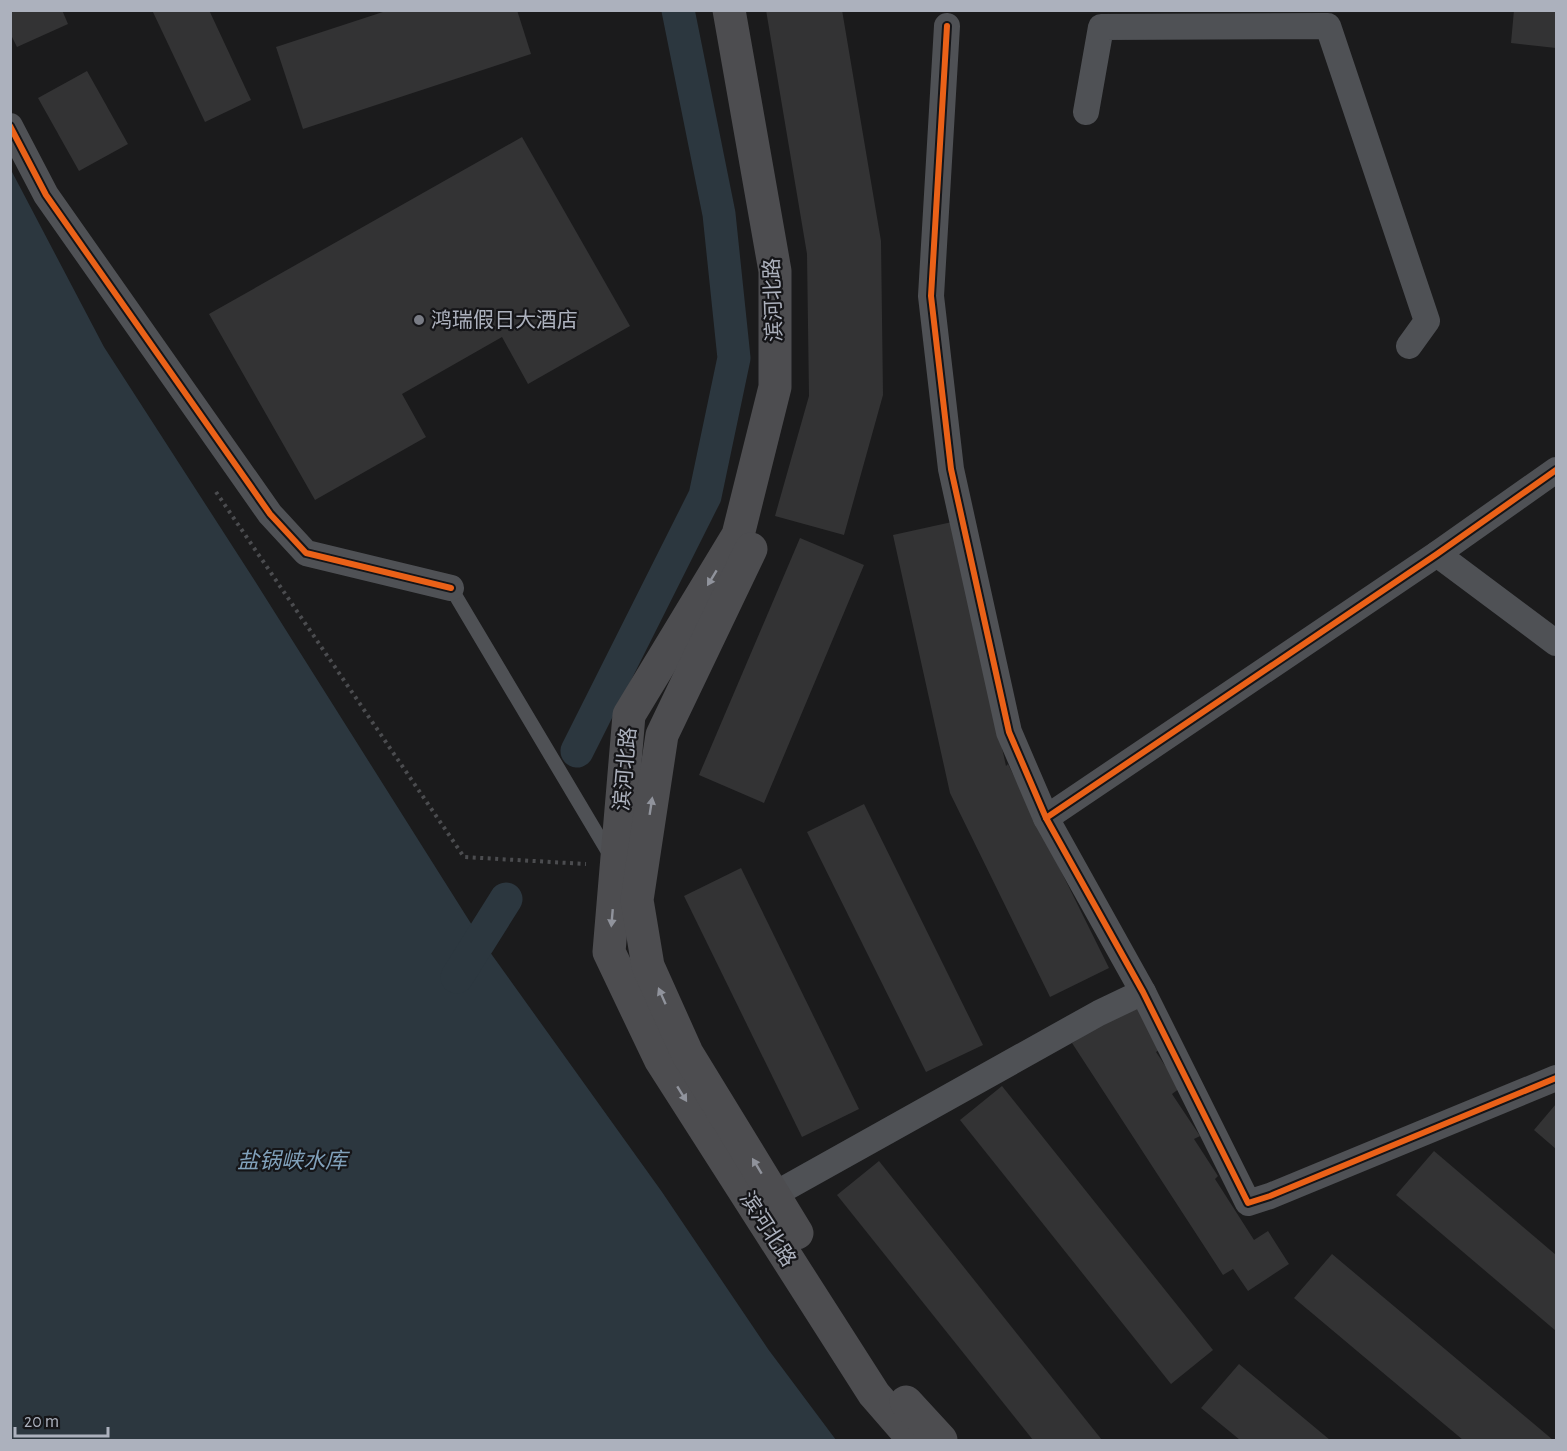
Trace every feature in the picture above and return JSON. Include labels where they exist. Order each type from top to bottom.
[{"type":"main road","name":"滨河北路","points":[[729,10],[775,271],[775,387],[738,535],[629,715],[609,952],[660,1059],[764,1200],[886,1378],[941,1440]]},
{"type":"main road","name":"滨河北路","points":[[749,10],[793,267],[791,390],[754,544],[662,735],[637,900],[648,966],[687,1053],[764,1200],[874,1394],[914,1440]]},
{"type":"street","points":[[1086,112],[1101,27],[1329,18],[1427,321],[1409,346]]},
{"type":"street","points":[[947,26],[932,296],[951,470],[1009,732],[1046,818],[1143,992],[1248,1203],[1557,1078]]},
{"type":"street","points":[[10,126],[46,195],[270,513],[306,553],[451,588]]},
{"type":"street","points":[[1046,818],[1437,554],[1557,470]]},
{"type":"street","points":[[1437,554],[1557,643]]},
{"type":"street","points":[[764,1200],[1099,1013],[1143,992]]},
{"type":"lane","points":[[451,588],[637,900]]},
{"type":"water","name":"盐锅峡水库","points":[[11,170],[104,347],[482,941],[662,1192],[768,1349],[836,1440],[11,1440]]},
{"type":"building","points":[[10,10],[62,10],[68,24],[17,47],[10,33]]},
{"type":"building","points":[[152,10],[209,10],[251,100],[205,122]]},
{"type":"building","points":[[389,10],[517,10],[531,54],[303,129],[276,47]]},
{"type":"building","points":[[766,10],[842,10],[881,241],[883,395],[844,535],[775,516],[809,396],[807,254]]},
{"type":"building","points":[[1514,10],[1556,10],[1556,48],[1511,43]]},
{"type":"building","points":[[87,71],[128,144],[79,171],[38,98]]},
{"type":"building","name":"鸿瑞假日大酒店","points":[[522,137],[630,326],[528,384],[502,337],[402,394],[426,437],[315,500],[209,314]]},
{"type":"building","points":[[952,522],[1006,766],[1008,764],[1109,968],[1050,997],[950,793],[893,535]]},
{"type":"building","points":[[800,538],[864,565],[764,803],[699,775]]},
{"type":"building","points":[[864,804],[983,1045],[926,1072],[807,832]]},
{"type":"building","points":[[741,868],[859,1109],[802,1137],[684,896]]},
{"type":"building","points":[[1136,1002],[1165,1046],[1156,1052],[1180,1088],[1172,1094],[1200,1136],[1194,1139],[1218,1176],[1215,1179],[1254,1240],[1268,1231],[1289,1264],[1248,1291],[1233,1269],[1223,1275],[1072,1043]]},
{"type":"building","points":[[1002,1086],[1213,1350],[1171,1384],[960,1120]]},
{"type":"building","points":[[1556,1104],[1556,1149],[1534,1130]]},
{"type":"building","points":[[1434,1151],[1556,1255],[1556,1331],[1396,1195]]},
{"type":"building","points":[[879,1161],[1102,1440],[1033,1440],[837,1195]]},
{"type":"building","points":[[1332,1254],[1553,1440],[1463,1440],[1294,1298]]},
{"type":"building","points":[[1239,1364],[1330,1440],[1240,1440],[1201,1408]]},
{"type":"waterway","points":[[577,751],[705,496],[734,358],[719,214],[678,10]]},
{"type":"waterway","points":[[457,977],[506,899]]},
{"type":"cycle path","points":[[947,26],[931,296],[951,469],[1009,732],[1046,818],[1437,554],[1556,470]]},
{"type":"cycle path","points":[[10,126],[46,195],[270,514],[306,553],[451,588]]},
{"type":"cycle path","points":[[1046,818],[1143,992],[1248,1203],[1556,1078]]},
{"type":"place","name":"鸿瑞假日大酒店","points":[[419,320]]}]
